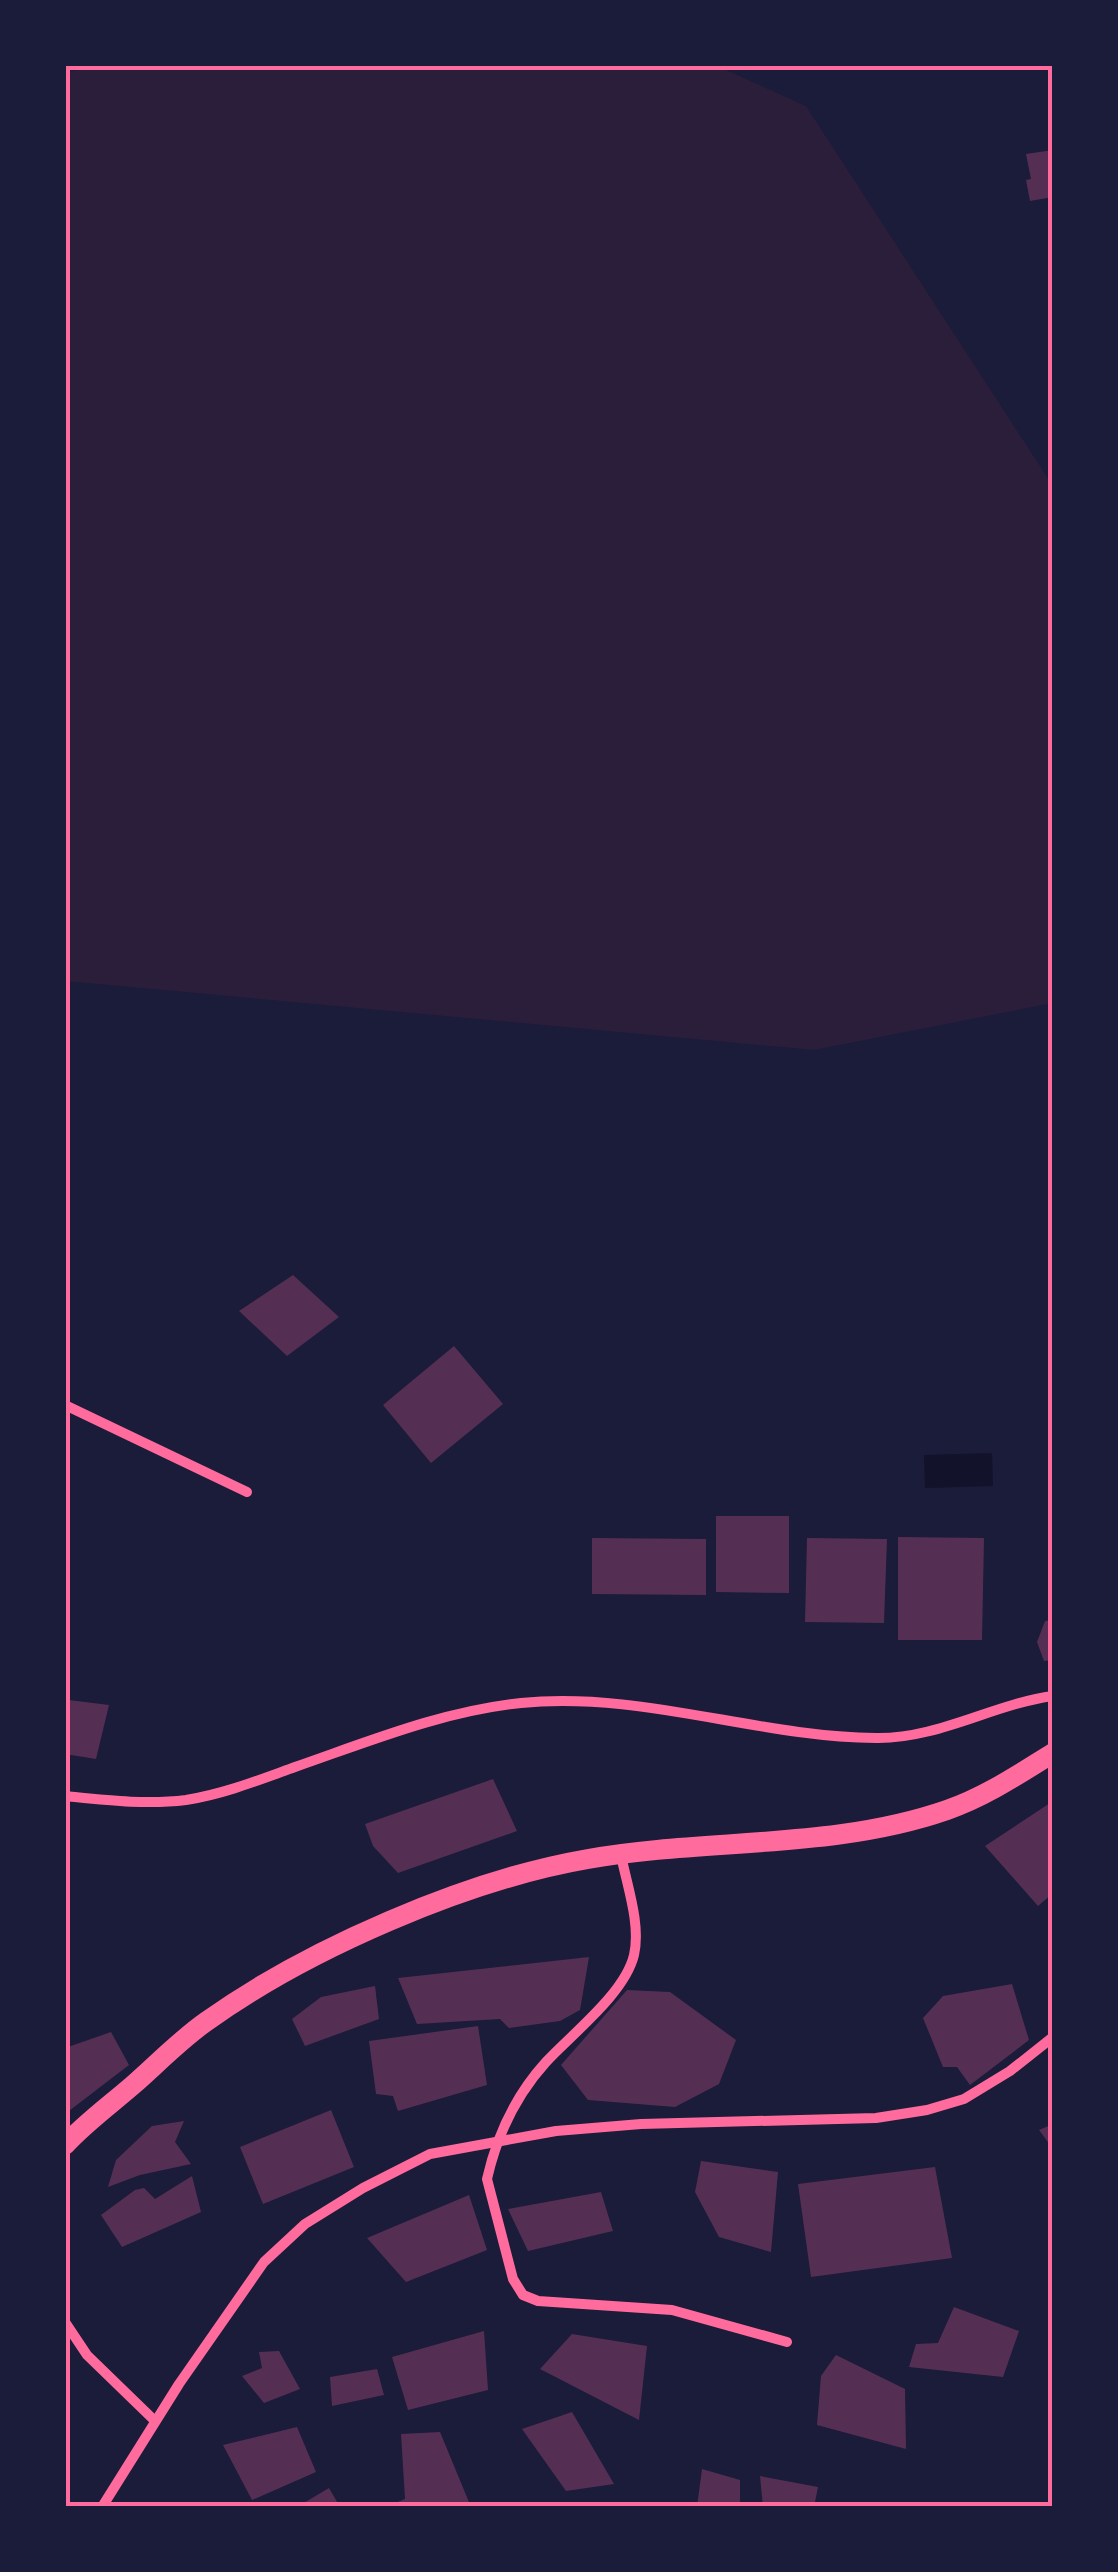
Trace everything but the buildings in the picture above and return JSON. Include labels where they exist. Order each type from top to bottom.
[{"type":"main road","points":[[65,2146],[205,2022],[288,1969],[420,1910],[491,1883],[587,1859],[854,1832],[913,1820],[985,1794],[1053,1753]]},
{"type":"street","points":[[65,1405],[247,1492]]},
{"type":"street","points":[[65,1796],[136,1803],[186,1800],[234,1790],[459,1712],[522,1703],[571,1700],[632,1705],[880,1739],[920,1733],[1032,1698],[1053,1696]]},
{"type":"street","points":[[621,1855],[636,1932],[630,1969],[515,2102],[487,2178],[513,2279],[523,2295],[552,2304],[672,2310],[786,2342]]},
{"type":"street","points":[[102,2507],[155,2421],[264,2262],[305,2224],[430,2154],[556,2131],[641,2124],[876,2118],[926,2110],[964,2100],[1053,2037]]},
{"type":"street","points":[[65,2322],[87,2355],[155,2421]]},
{"type":"shaded area","points":[[112,65],[715,65],[806,106],[1053,486],[1053,1003],[814,1050],[65,981],[65,72]]},
{"type":"shaded area","points":[[992,1453],[993,1486],[925,1488],[924,1455]]}]
